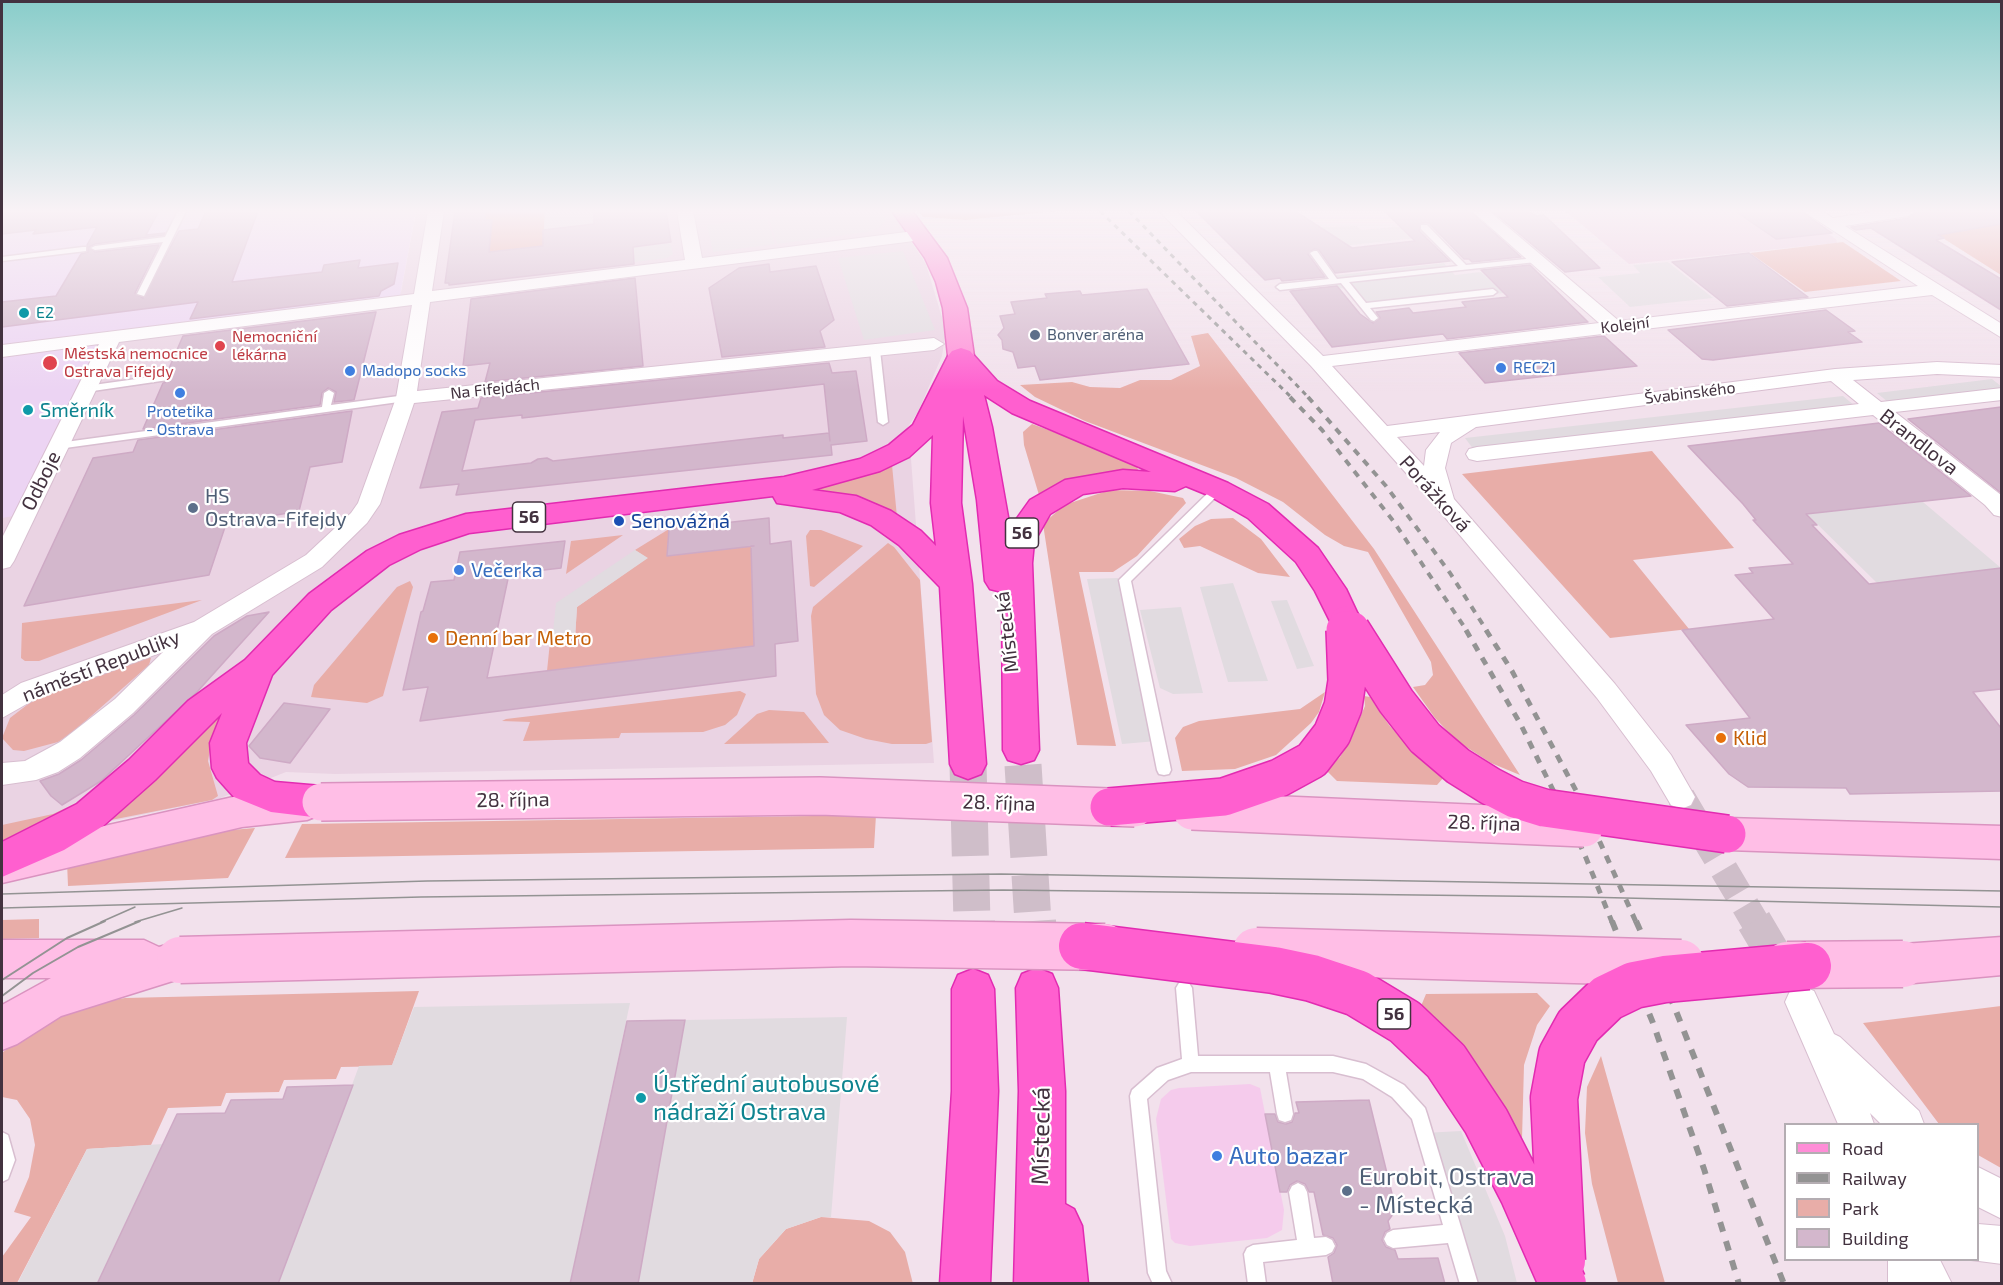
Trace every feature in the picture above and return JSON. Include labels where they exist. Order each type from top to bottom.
[{"type":"highway","name":"56","points":[[961,356],[988,386],[1021,407],[1218,489],[1271,520],[1297,545],[1326,582],[1345,621],[1401,709],[1425,738],[1458,766],[1490,786],[1515,799],[1544,808],[1727,834]]},
{"type":"highway","name":"56","points":[[2,860],[50,838],[90,815],[142,770],[200,711],[257,669],[338,586],[378,558],[410,542],[466,524],[734,492],[831,477],[890,457],[908,444],[928,423],[961,356]]},
{"type":"highway","name":"56","points":[[961,356],[947,428],[946,503],[956,584],[968,764]]},
{"type":"highway","name":"Místecká","points":[[961,356],[979,427],[992,500],[1022,757],[1017,555],[1021,536],[1032,516],[1057,496],[1091,482],[1140,479],[1218,489]]},
{"type":"highway","name":"56","points":[[734,492],[827,499],[866,510],[903,532],[956,584]]},
{"type":"highway","name":"56","points":[[1109,807],[1224,797],[1279,778],[1312,760],[1332,734],[1343,707],[1347,681],[1345,621]]},
{"type":"highway","name":"56","points":[[257,669],[228,743],[231,768],[247,786],[268,803]]},
{"type":"highway","name":"56","points":[[1082,946],[1274,970],[1312,978],[1357,993],[1405,1022],[1446,1061],[1486,1121],[1523,1193],[1564,1284]]},
{"type":"highway","name":"56","points":[[1564,1284],[1554,1098],[1562,1055],[1578,1026],[1607,998],[1634,985],[1665,979],[1805,984]]},
{"type":"highway","name":"Místecká","points":[[1037,988],[1042,1091],[1039,1284]]},
{"type":"highway","points":[[965,1284],[975,1091],[973,989]]},
{"type":"highway","points":[[1042,1091],[1063,1284]]},
{"type":"main road","name":"56","points":[[941,271],[955,308],[961,356]]},
{"type":"street","name":"náměstí Republiky","points":[[2,708],[30,690],[203,628],[314,561],[359,518],[369,504],[406,398],[426,271]]},
{"type":"street","points":[[2,351],[632,271]]},
{"type":"street","name":"Porážková","points":[[1227,271],[1318,362],[1445,503],[1606,691],[1661,763],[1681,796]]},
{"type":"street","points":[[1549,271],[1613,326]]},
{"type":"street","points":[[1904,271],[2001,332]]},
{"type":"street","name":"Kolejní","points":[[1318,362],[1933,290]]},
{"type":"street","name":"Odboje","points":[[2,561],[112,337]]},
{"type":"street","name":"Na Fifejdách","points":[[406,398],[934,344]]},
{"type":"street","name":"Švabinského","points":[[1380,433],[1835,375],[1938,368],[2001,371]]},
{"type":"street","name":"Brandlova","points":[[1835,375],[1993,500],[2001,510]]},
{"type":"street","name":"Švabinského","points":[[1477,454],[2001,394]]},
{"type":"street","points":[[1445,503],[1434,468],[1437,450],[1443,439],[1474,420]]},
{"type":"street","points":[[314,561],[338,586]]},
{"type":"street","name":"náměstí Republiky","points":[[2,774],[26,772],[48,764],[70,750],[124,706],[203,628]]},
{"type":"street","name":"28. října","points":[[2,866],[268,803],[820,796],[1727,834],[2001,843]]},
{"type":"street","points":[[2,959],[180,960],[851,943],[1082,946],[1805,984],[1902,964],[2001,956]]},
{"type":"street","points":[[2,1029],[50,999],[180,960]]},
{"type":"street","points":[[1805,984],[1819,1041],[1855,1123]]},
{"type":"street","points":[[1819,1041],[1904,1123]]},
{"type":"street","points":[[1979,1187],[2001,1200]]},
{"type":"street","points":[[1979,1243],[2001,1245]]},
{"type":"street","points":[[1907,1261],[1908,1284]]},
{"type":"street","points":[[1919,1261],[1933,1284]]},
{"type":"lane","points":[[141,294],[153,271]]},
{"type":"lane","points":[[1330,271],[1374,318]]},
{"type":"lane","points":[[1280,287],[1435,271]]},
{"type":"lane","points":[[1364,306],[1492,292]]},
{"type":"lane","points":[[875,350],[883,422]]},
{"type":"lane","points":[[86,389],[165,378]]},
{"type":"lane","points":[[326,409],[329,393]]},
{"type":"lane","name":"Na Fifejdách","points":[[58,446],[406,398]]},
{"type":"lane","points":[[1164,770],[1125,580],[1218,489]]},
{"type":"lane","points":[[1184,988],[1191,1064]]},
{"type":"lane","points":[[1163,1284],[1157,1272],[1138,1096],[1163,1074],[1191,1064],[1333,1064],[1366,1072],[1398,1091],[1419,1114],[1470,1284]]},
{"type":"lane","points":[[1276,1064],[1285,1114]]},
{"type":"lane","points":[[2,1141],[6,1160],[2,1173]]},
{"type":"lane","points":[[1257,1284],[1253,1254],[1316,1247],[1298,1192]]},
{"type":"lane","points":[[1393,1239],[1455,1233]]},
{"type":"shaded area","points":[[2,271],[405,271],[399,301],[112,337],[25,514],[2,518]]},
{"type":"shaded area","points":[[405,271],[928,271],[946,331],[942,356],[918,412],[903,434],[911,459],[934,763],[335,774],[286,772],[218,799],[2,844],[2,516],[81,334],[401,292]]},
{"type":"shaded area","points":[[842,271],[911,271],[935,330],[864,340]]},
{"type":"shaded area","points":[[1375,271],[1451,271],[1455,275],[1481,272],[1504,293],[1366,310],[1347,288],[1332,289],[1322,277]]},
{"type":"shaded area","points":[[1638,271],[1679,271],[1713,298],[1630,307],[1598,277],[1640,273]]},
{"type":"shaded area","points":[[1992,379],[2001,386],[2001,394],[1894,407],[1877,393]]},
{"type":"shaded area","points":[[1843,396],[1861,411],[1477,454],[1465,438]]},
{"type":"shaded area","points":[[1923,502],[2001,568],[1879,585],[1807,514]]},
{"type":"shaded area","points":[[635,550],[648,558],[577,607],[575,638],[552,642],[556,603]]},
{"type":"shaded area","points":[[1118,578],[1157,741],[1122,744],[1087,579]]},
{"type":"shaded area","points":[[1233,583],[1268,681],[1228,682],[1200,587]]},
{"type":"shaded area","points":[[1287,600],[1314,666],[1297,669],[1271,601]]},
{"type":"shaded area","points":[[1181,607],[1203,693],[1173,694],[1160,688],[1140,610]]},
{"type":"shaded area","points":[[630,1003],[570,1283],[278,1284],[359,1066],[392,1065],[414,1007]]},
{"type":"shaded area","points":[[847,1017],[831,1217],[821,1217],[786,1229],[759,1259],[752,1283],[638,1284],[685,1020]]},
{"type":"shaded area","name":"Auto bazar","points":[[1250,1084],[1260,1088],[1284,1210],[1282,1230],[1267,1238],[1190,1246],[1175,1243],[1171,1239],[1156,1119],[1161,1099],[1171,1090],[1179,1088]]},
{"type":"shaded area","points":[[1461,1131],[1505,1236],[1517,1283],[1469,1283],[1424,1133]]},
{"type":"shaded area","points":[[163,1144],[97,1283],[17,1284],[87,1149]]},
{"type":"green space","points":[[1775,271],[1886,271],[1901,281],[1805,292]]},
{"type":"green space","points":[[1208,333],[1374,549],[1520,775],[1491,763],[1457,741],[1435,718],[1413,687],[1425,685],[1433,675],[1431,662],[1368,552],[1344,546],[1325,535],[1283,502],[1236,478],[1085,421],[1035,397],[1020,385],[1072,382],[1090,387],[1120,388],[1140,380],[1171,380],[1200,366],[1191,336]]},
{"type":"green space","points":[[1032,424],[1136,462],[1138,470],[1073,478],[1039,495],[1024,445],[1023,432]]},
{"type":"green space","points":[[1652,451],[1734,548],[1633,560],[1689,629],[1610,638],[1462,474]]},
{"type":"green space","points":[[892,465],[897,517],[798,487],[860,477]]},
{"type":"green space","points":[[1110,490],[1150,491],[1183,498],[1186,503],[1137,556],[1113,572],[1079,572],[1116,746],[1077,745],[1043,524],[1064,505]]},
{"type":"green space","points":[[1233,518],[1261,539],[1290,577],[1258,573],[1200,546],[1184,548],[1179,539],[1195,526],[1211,519]]},
{"type":"green space","points":[[669,529],[667,555],[751,546],[754,647],[547,671],[550,642],[575,638],[577,607],[647,558],[635,550]]},
{"type":"green space","points":[[810,530],[821,530],[863,546],[814,587],[810,586],[806,536]]},
{"type":"green space","points":[[623,535],[566,574],[571,541]]},
{"type":"green space","points":[[888,543],[894,547],[920,580],[932,742],[926,744],[892,744],[866,739],[840,730],[824,715],[816,694],[811,616],[813,607]]},
{"type":"green space","points":[[410,581],[413,587],[383,696],[367,703],[311,697],[314,685],[397,587]]},
{"type":"green space","points":[[202,600],[39,661],[25,661],[21,658],[22,623]]},
{"type":"green space","points":[[151,658],[149,665],[73,732],[58,742],[24,751],[13,750],[2,738],[10,718],[36,698]]},
{"type":"green space","points":[[740,691],[746,694],[737,715],[725,725],[703,732],[621,733],[619,738],[523,741],[530,722],[502,721],[506,719]]},
{"type":"green space","points":[[1325,692],[1319,712],[1311,723],[1276,755],[1235,769],[1182,771],[1175,738],[1183,727],[1199,721],[1300,709]]},
{"type":"green space","points":[[1364,696],[1370,697],[1389,725],[1416,755],[1444,777],[1437,785],[1337,781],[1326,770],[1340,757],[1352,736],[1365,706]]},
{"type":"green space","points":[[769,710],[804,712],[829,743],[724,744],[757,714]]},
{"type":"green space","points":[[221,714],[224,715],[210,749],[208,761],[218,796],[212,800],[111,820],[110,818]]},
{"type":"green space","points":[[85,799],[85,802],[20,835],[2,841],[2,825],[53,814]]},
{"type":"green space","points":[[876,815],[874,848],[285,858],[302,824]]},
{"type":"green space","points":[[255,828],[228,878],[68,886],[67,862],[220,831]]},
{"type":"green space","points":[[39,919],[39,938],[2,939],[2,920]]},
{"type":"green space","points":[[419,991],[392,1066],[341,1067],[336,1079],[284,1080],[279,1092],[226,1093],[221,1106],[168,1108],[151,1145],[87,1149],[17,1283],[2,1284],[2,1257],[31,1217],[14,1212],[29,1177],[35,1145],[30,1119],[17,1100],[2,1097],[2,1053],[13,1044],[55,1019],[90,1004],[125,998]]},
{"type":"green space","points":[[1537,993],[1550,1006],[1537,1025],[1524,1065],[1522,1139],[1469,1054],[1421,1006],[1426,994]]},
{"type":"green space","points":[[2002,1006],[2001,1168],[1979,1156],[1979,1123],[1938,1123],[1863,1023]]},
{"type":"green space","points":[[1601,1056],[1665,1283],[1618,1283],[1592,1184],[1585,1133],[1587,1087]]},
{"type":"green space","points":[[821,1217],[869,1221],[890,1232],[905,1252],[913,1284],[752,1284],[759,1259],[786,1229]]},
{"type":"building","points":[[71,271],[146,271],[135,293],[143,298],[158,271],[236,271],[232,282],[322,271],[396,271],[394,284],[381,291],[379,296],[190,319],[198,302],[2,327],[2,302],[56,296]]},
{"type":"building","points":[[447,271],[573,271],[449,285],[445,283]]},
{"type":"building","points":[[735,271],[818,271],[834,320],[820,331],[825,347],[722,357],[709,288]]},
{"type":"building","points":[[1256,271],[1321,271],[1325,277],[1282,281],[1280,278],[1265,280]]},
{"type":"building","points":[[1482,271],[1536,271],[1588,322],[1447,339],[1443,334],[1332,347],[1290,291],[1337,286],[1360,314],[1373,323],[1380,318],[1376,312],[1409,308],[1413,313],[1466,307],[1462,302],[1508,297]]},
{"type":"building","points":[[1683,271],[1773,271],[1808,297],[1727,306]]},
{"type":"building","points":[[1939,271],[1988,271],[2001,279],[2001,310]]},
{"type":"building","points":[[635,278],[643,366],[485,382],[490,363],[463,366],[471,299]]},
{"type":"building","points":[[1147,289],[1189,364],[1040,380],[1035,366],[1018,368],[1013,352],[1003,349],[1002,340],[998,335],[1004,328],[1000,316],[1015,314],[1011,302],[1047,298],[1045,294],[1080,291],[1082,295]]},
{"type":"building","points":[[1826,310],[1855,331],[1848,332],[1862,342],[1713,360],[1702,359],[1668,330]]},
{"type":"building","points":[[376,312],[354,400],[334,402],[336,392],[328,388],[322,393],[320,405],[143,429],[163,383],[170,381],[167,373],[183,336]]},
{"type":"building","points":[[1604,336],[1637,366],[1485,383],[1459,353]]},
{"type":"building","points":[[829,363],[832,373],[856,371],[867,441],[831,445],[832,455],[456,495],[459,484],[420,488],[442,412],[478,408],[481,398]],"holes":[[[824,384],[830,441],[829,433],[783,438],[783,435],[553,461],[547,458],[538,459],[531,463],[462,471],[475,420],[522,415],[522,418]]]},
{"type":"building","points":[[2001,407],[2001,493],[1908,419]]},
{"type":"building","points":[[352,411],[342,462],[310,467],[299,511],[226,524],[209,575],[24,606],[93,458],[133,452],[138,440]]},
{"type":"building","points":[[1879,423],[1971,496],[1806,514],[1817,525],[1812,525],[1869,584],[2001,568],[2001,689],[1973,692],[2001,728],[2001,791],[1850,794],[1846,788],[1748,787],[1729,774],[1686,725],[1750,718],[1682,630],[1774,619],[1735,575],[1753,573],[1749,568],[1793,564],[1753,520],[1756,520],[1743,504],[1688,446]]},
{"type":"building","points":[[769,518],[770,544],[791,541],[798,641],[775,644],[776,676],[420,721],[428,687],[403,690],[421,612],[431,582],[454,580],[460,552],[565,541],[561,568],[509,574],[487,678],[754,646],[751,546],[667,556],[669,529]]},
{"type":"building","points":[[269,612],[197,692],[101,781],[62,805],[51,796],[40,781],[59,774],[81,760],[134,715],[214,636],[247,616]]},
{"type":"building","points":[[284,703],[330,709],[290,763],[260,758],[249,746]]},
{"type":"building","name":"Ústřední autobusové nádraží Ostrava","points":[[685,1020],[638,1284],[570,1284],[627,1021]]},
{"type":"building","points":[[353,1085],[278,1284],[97,1284],[177,1114],[225,1113],[231,1100],[283,1099],[287,1087]]},
{"type":"building","points":[[1369,1100],[1396,1210],[1388,1221],[1390,1229],[1385,1232],[1382,1240],[1386,1247],[1395,1250],[1398,1259],[1438,1258],[1445,1284],[1333,1284],[1328,1257],[1334,1253],[1337,1245],[1333,1238],[1323,1235],[1314,1192],[1309,1192],[1305,1184],[1297,1181],[1290,1185],[1287,1192],[1280,1192],[1265,1114],[1275,1114],[1278,1122],[1286,1124],[1292,1122],[1295,1113],[1299,1113],[1296,1102]]},
{"type":"tunnel","points":[[968,764],[972,922]]},
{"type":"tunnel","points":[[1023,765],[1033,922]]},
{"type":"tunnel","points":[[1681,797],[1755,922]]},
{"type":"tunnel","points":[[972,921],[973,966]]},
{"type":"tunnel","points":[[1033,921],[1036,969]]},
{"type":"tunnel","points":[[1754,921],[1787,977]]},
{"type":"tram line","points":[[2,894],[427,881],[1001,874],[2002,891]]},
{"type":"tram line","points":[[2,908],[421,897],[1003,890],[1583,897],[2002,907]]},
{"type":"tram line","points":[[101,922],[135,907]]},
{"type":"tram line","points":[[135,922],[182,908]]},
{"type":"tram line","points":[[2,980],[67,938],[105,921]]},
{"type":"tram line","points":[[2,996],[33,973],[78,947],[140,921]]},
{"type":"railway","points":[[1162,271],[1292,398]]},
{"type":"railway","points":[[1187,271],[1309,398]]},
{"type":"railway","points":[[1290,397],[1322,430],[1394,522],[1467,631]]},
{"type":"railway","points":[[1308,397],[1386,486],[1450,573],[1487,631]]},
{"type":"railway","points":[[1466,630],[1521,725],[1584,853],[1612,922]]},
{"type":"railway","points":[[1486,630],[1512,671],[1581,800],[1636,922]]},
{"type":"railway","points":[[1612,921],[1653,1023],[1704,1169],[1739,1284]]},
{"type":"railway","points":[[1636,921],[1674,1006],[1784,1284]]},
{"type":"place","name":"E2","points":[[24,313]]},
{"type":"place","name":"Bonver aréna","points":[[1035,335]]},
{"type":"place","name":"Nemocniční lékárna","points":[[220,346]]},
{"type":"place","name":"Městská nemocnice Ostrava Fifejdy","points":[[50,363]]},
{"type":"place","name":"REC21","points":[[1501,368]]},
{"type":"place","name":"Madopo socks","points":[[350,371]]},
{"type":"place","name":"Protetika - Ostrava","points":[[180,393]]},
{"type":"place","name":"Směrník","points":[[28,410]]},
{"type":"place","name":"HS Ostrava-Fifejdy","points":[[193,508]]},
{"type":"place","name":"Senovážná","points":[[619,521]]},
{"type":"place","name":"Večerka","points":[[459,570]]},
{"type":"place","name":"Denní bar Metro","points":[[433,638]]},
{"type":"place","name":"Klid","points":[[1721,738]]},
{"type":"place","name":"Ústřední autobusové nádraží Ostrava","points":[[641,1098]]},
{"type":"place","name":"Auto bazar","points":[[1217,1156]]},
{"type":"place","name":"Eurobit, Ostrava - Místecká","points":[[1347,1191]]}]
